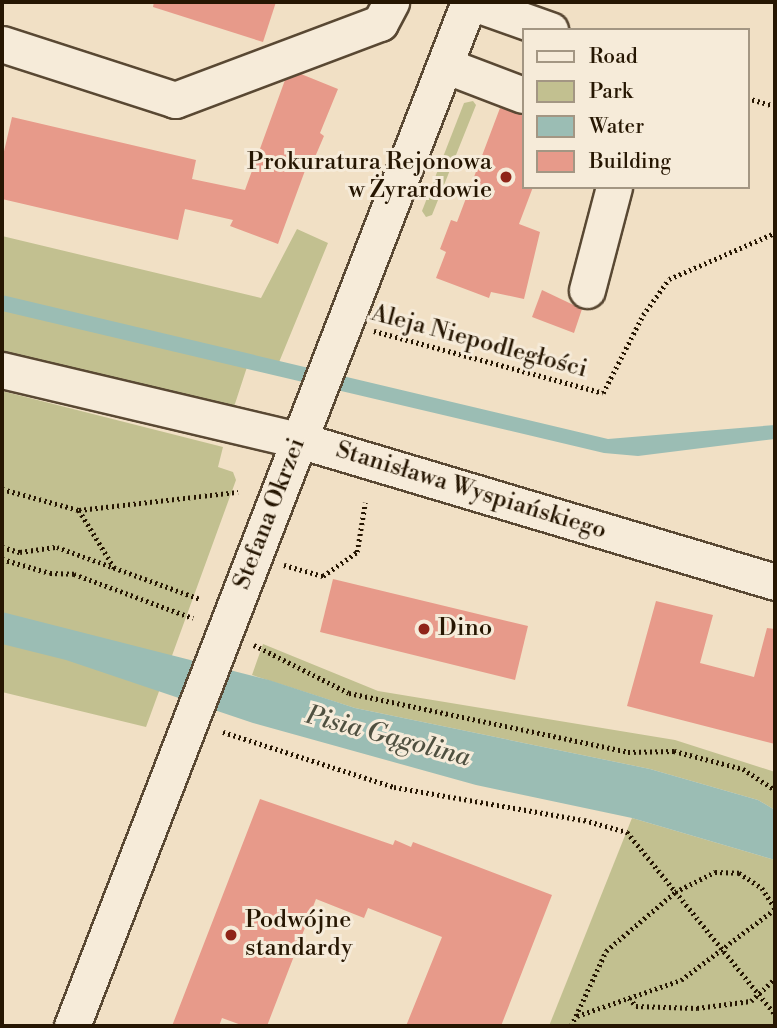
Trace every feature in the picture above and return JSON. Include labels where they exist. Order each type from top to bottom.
[{"type":"street","points":[[2,44],[175,100],[380,23],[391,2]]},
{"type":"street","points":[[470,2],[544,28]]},
{"type":"street","name":"Stefana Okrzei","points":[[81,1024],[191,716],[470,2]]},
{"type":"street","points":[[447,66],[522,95]]},
{"type":"street","points":[[587,290],[613,189]]},
{"type":"street","name":"Stanisława Wyspiańskiego","points":[[2,370],[305,424],[775,582]]},
{"type":"path","points":[[749,99],[775,106]]},
{"type":"path","name":"Aleja Niepodległości","points":[[343,332],[603,393],[643,314],[669,279],[775,233]]},
{"type":"path","points":[[2,489],[79,510],[237,492]]},
{"type":"path","points":[[283,565],[323,576],[357,552],[365,503]]},
{"type":"path","points":[[79,510],[116,569]]},
{"type":"path","points":[[2,547],[20,552],[57,547],[200,599]]},
{"type":"path","points":[[2,559],[50,573],[74,574],[193,618]]},
{"type":"path","points":[[254,645],[349,693],[628,752],[674,751],[743,769],[775,790]]},
{"type":"path","points":[[223,732],[394,787],[614,826],[638,842],[675,892],[775,1014]]},
{"type":"path","points":[[571,1026],[606,951],[675,892],[715,872],[739,873],[762,888],[775,909],[681,980],[576,1016]]},
{"type":"path","points":[[629,998],[636,1006],[697,1008],[761,996],[775,979]]},
{"type":"green space","points":[[473,101],[476,105],[432,215],[426,217],[422,211],[464,103]]},
{"type":"green space","points":[[297,229],[328,243],[275,372],[247,367],[232,413],[2,356],[2,236],[261,298]]},
{"type":"green space","points":[[2,391],[223,447],[218,467],[233,472],[236,480],[146,727],[2,692]]},
{"type":"green space","points":[[263,644],[378,691],[675,740],[775,772],[775,810],[758,800],[650,769],[355,708],[252,675]]},
{"type":"green space","points":[[632,818],[775,860],[775,1026],[549,1026]]},
{"type":"water","points":[[2,295],[608,439],[775,425],[775,439],[638,456],[604,453],[2,311]]},
{"type":"water","name":"Pisia Gągolina","points":[[2,612],[269,680],[355,708],[650,769],[758,800],[775,810],[775,860],[632,818],[476,785],[253,723],[66,660],[2,644]]},
{"type":"building","points":[[154,2],[276,2],[263,42],[153,7]]},
{"type":"building","points":[[301,74],[338,89],[320,133],[324,136],[315,157],[310,157],[278,244],[230,226],[233,220],[185,209],[178,240],[2,199],[2,160],[12,117],[196,160],[192,179],[245,190],[285,80]]},
{"type":"building","points":[[500,108],[522,115],[522,189],[532,189],[519,224],[540,232],[524,299],[491,292],[489,298],[436,278],[446,252],[440,249],[451,220],[457,222]]},
{"type":"building","points":[[542,290],[582,309],[574,333],[532,317]]},
{"type":"building","name":"Dino","points":[[333,579],[528,626],[515,680],[320,632]]},
{"type":"building","points":[[656,601],[713,615],[700,663],[754,677],[767,628],[775,629],[775,744],[627,706]]},
{"type":"building","points":[[260,799],[393,845],[395,840],[411,847],[413,842],[552,895],[501,1026],[406,1026],[442,937],[368,908],[364,918],[316,899],[267,1026],[244,1026],[222,1018],[219,1026],[172,1026]]},
{"type":"place","name":"Prokuratura Rejonowa w Żyrardowie","points":[[506,177]]},
{"type":"place","name":"Dino","points":[[424,629]]},
{"type":"place","name":"Podwójne standardy","points":[[231,935]]}]
